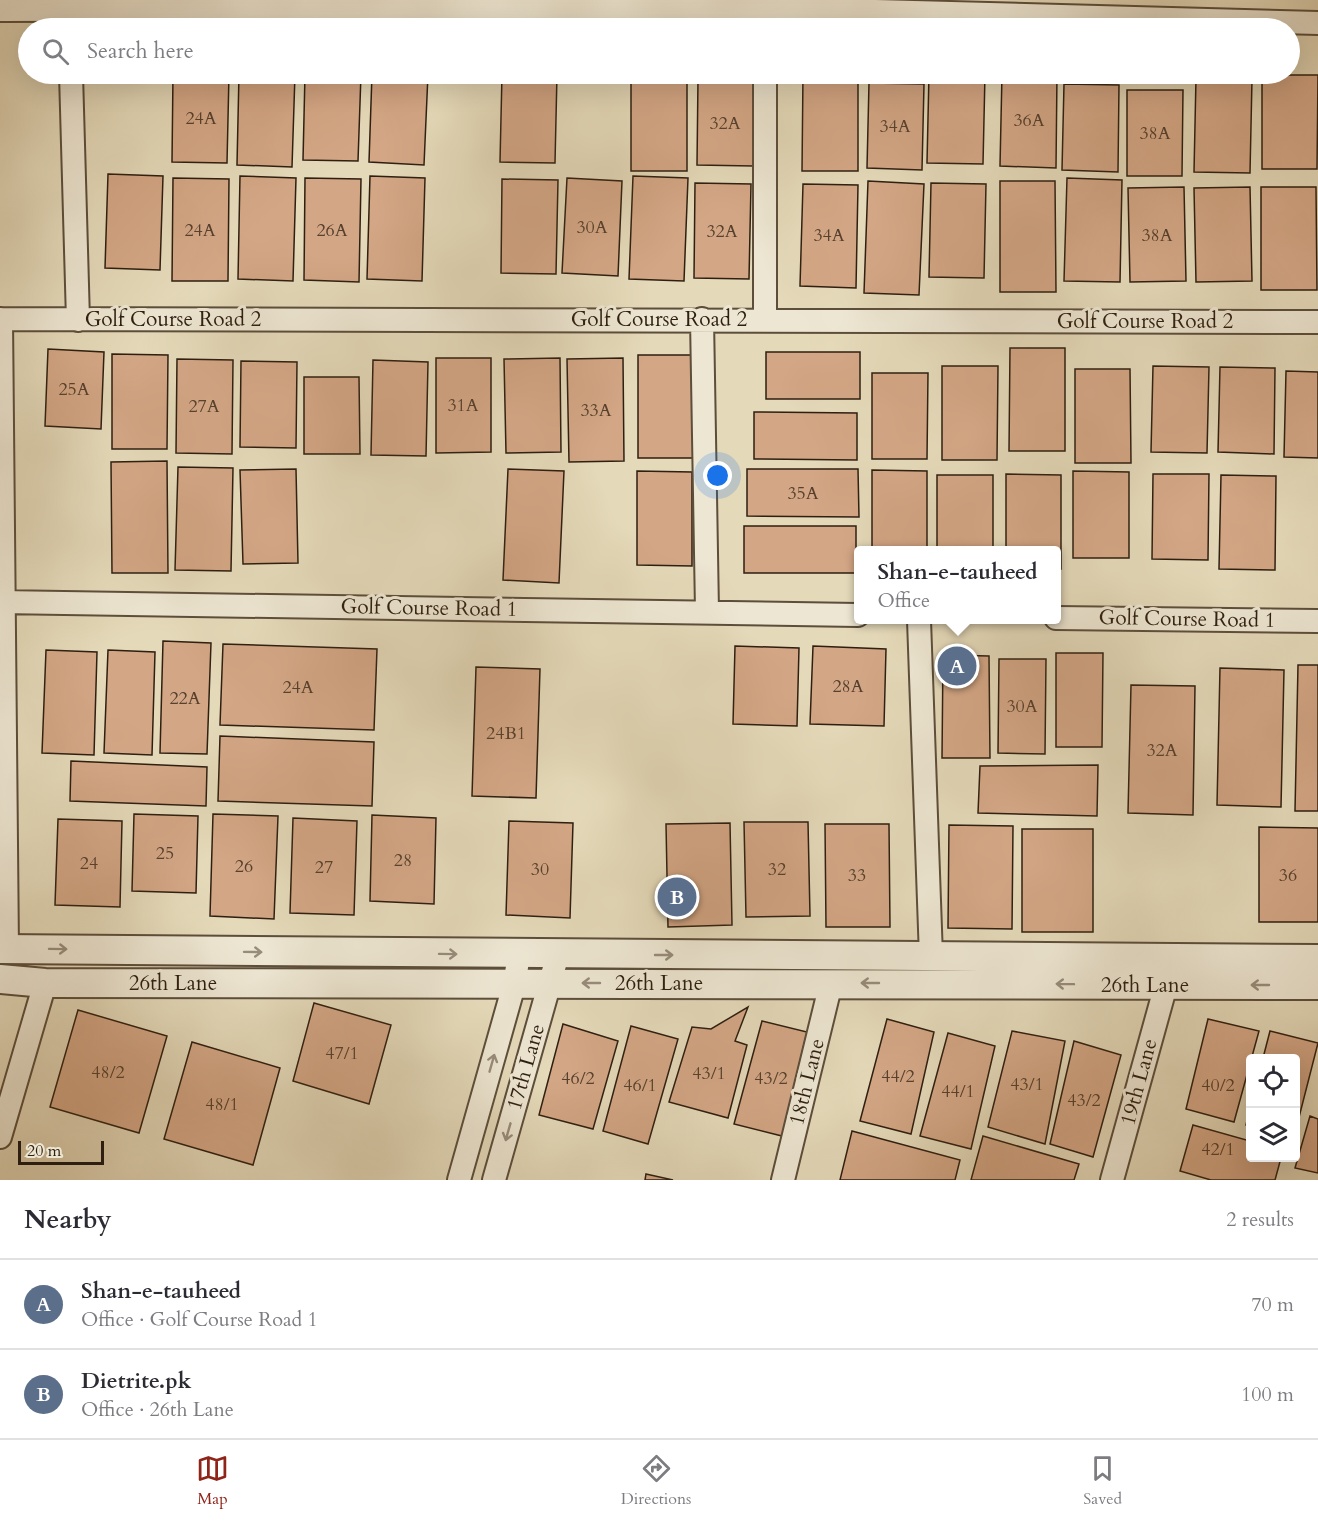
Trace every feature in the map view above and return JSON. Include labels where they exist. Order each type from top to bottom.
[{"type":"street","points":[[146,18],[685,4],[765,18]]},
{"type":"street","points":[[0,10],[55,18]]},
{"type":"street","points":[[1300,23],[1318,23]]},
{"type":"street","points":[[71,84],[78,320]]},
{"type":"street","points":[[765,84],[765,319]]},
{"type":"street","points":[[0,319],[3,949],[519,955],[1318,959]]},
{"type":"street","name":"Golf Course Road 2","points":[[0,319],[1318,322]]},
{"type":"street","points":[[702,319],[707,611]]},
{"type":"street","name":"Golf Course Road 1","points":[[1,602],[854,615]]},
{"type":"street","name":"Golf Course Road 1","points":[[1061,618],[1318,621]]},
{"type":"street","points":[[919,624],[931,957]]},
{"type":"street","name":"17th Lane","points":[[494,1180],[558,954]]},
{"type":"street","name":"17th Lane","points":[[459,1180],[514,985],[519,955]]},
{"type":"street","name":"26th Lane","points":[[0,979],[45,983],[1318,985]]},
{"type":"street","points":[[0,1137],[45,983]]},
{"type":"street","name":"18th Lane","points":[[783,1180],[831,983]]},
{"type":"street","name":"19th Lane","points":[[1112,1180],[1166,985]]},
{"type":"building","points":[[1300,75],[1318,75],[1317,169],[1262,169],[1262,84],[1300,84]]},
{"type":"building","points":[[173,84],[229,84],[227,163],[172,162]]},
{"type":"building","points":[[239,84],[295,84],[292,167],[237,165]]},
{"type":"building","points":[[305,84],[361,84],[358,161],[303,160]]},
{"type":"building","points":[[372,84],[428,84],[424,165],[369,162]]},
{"type":"building","points":[[502,84],[557,84],[555,163],[500,162]]},
{"type":"building","points":[[631,84],[687,84],[687,171],[631,171]]},
{"type":"building","points":[[698,84],[754,84],[753,166],[697,165]]},
{"type":"building","points":[[803,84],[858,84],[858,171],[802,171]]},
{"type":"building","points":[[869,84],[924,84],[922,170],[867,168]]},
{"type":"building","points":[[929,84],[985,84],[983,164],[927,163]]},
{"type":"building","points":[[1002,84],[1057,84],[1056,168],[1000,166]]},
{"type":"building","points":[[1064,84],[1119,85],[1118,172],[1062,170]]},
{"type":"building","points":[[1196,84],[1252,84],[1250,173],[1194,172]]},
{"type":"building","points":[[1127,90],[1183,90],[1182,176],[1127,176]]},
{"type":"building","points":[[108,174],[163,176],[160,270],[105,268]]},
{"type":"building","points":[[240,176],[296,178],[293,281],[238,279]]},
{"type":"building","points":[[370,176],[425,178],[422,281],[367,279]]},
{"type":"building","points":[[633,176],[688,178],[684,281],[629,279]]},
{"type":"building","points":[[173,178],[229,179],[228,281],[172,281]]},
{"type":"building","points":[[305,178],[361,179],[359,282],[304,280]]},
{"type":"building","points":[[567,178],[622,181],[618,276],[562,273]]},
{"type":"building","points":[[1067,178],[1122,180],[1120,282],[1064,281]]},
{"type":"building","points":[[502,179],[558,180],[556,274],[501,273]]},
{"type":"building","points":[[868,181],[924,184],[919,295],[864,293]]},
{"type":"building","points":[[1000,181],[1055,181],[1056,292],[1000,292]]},
{"type":"building","points":[[695,183],[751,184],[749,279],[694,278]]},
{"type":"building","points":[[931,183],[986,184],[984,278],[929,277]]},
{"type":"building","points":[[803,184],[858,185],[856,288],[800,286]]},
{"type":"building","points":[[1184,187],[1186,281],[1130,282],[1128,188]]},
{"type":"building","points":[[1250,187],[1252,281],[1196,282],[1194,188]]},
{"type":"building","points":[[1261,187],[1316,187],[1317,290],[1261,290]]},
{"type":"building","points":[[1010,348],[1065,348],[1065,451],[1009,451]]},
{"type":"building","points":[[48,349],[104,352],[101,429],[45,426]]},
{"type":"building","points":[[766,352],[860,352],[860,399],[766,399]]},
{"type":"building","points":[[112,354],[168,355],[167,449],[112,449]]},
{"type":"building","points":[[638,355],[693,355],[694,458],[638,458]]},
{"type":"building","points":[[436,358],[491,358],[491,452],[436,453]]},
{"type":"building","points":[[560,358],[561,452],[506,453],[504,359]]},
{"type":"building","points":[[623,358],[624,461],[569,462],[567,359]]},
{"type":"building","points":[[177,359],[233,360],[232,454],[176,453]]},
{"type":"building","points":[[373,360],[428,362],[426,456],[371,455]]},
{"type":"building","points":[[241,361],[297,362],[296,448],[240,447]]},
{"type":"building","points":[[942,366],[998,366],[997,460],[942,460]]},
{"type":"building","points":[[1153,366],[1209,367],[1207,453],[1151,452]]},
{"type":"building","points":[[1220,367],[1275,368],[1274,454],[1218,452]]},
{"type":"building","points":[[1075,369],[1130,369],[1131,463],[1075,463]]},
{"type":"building","points":[[1286,371],[1318,372],[1318,458],[1284,457]]},
{"type":"building","points":[[872,373],[928,373],[927,459],[872,459]]},
{"type":"building","points":[[304,377],[359,377],[360,454],[304,454]]},
{"type":"building","points":[[754,412],[857,413],[857,460],[754,459]]},
{"type":"building","points":[[167,461],[168,573],[112,573],[111,462]]},
{"type":"building","points":[[178,467],[233,468],[231,571],[175,570]]},
{"type":"building","points":[[296,469],[298,563],[243,564],[240,470]]},
{"type":"building","points":[[508,469],[564,471],[559,583],[503,580]]},
{"type":"building","points":[[747,469],[858,469],[859,517],[747,516]]},
{"type":"building","points":[[872,470],[927,471],[927,546],[872,546]]},
{"type":"building","points":[[637,471],[692,472],[692,566],[637,565]]},
{"type":"building","points":[[1073,471],[1129,472],[1129,558],[1073,558]]},
{"type":"building","points":[[1006,474],[1061,475],[1061,546],[1006,546]]},
{"type":"building","points":[[1153,474],[1209,474],[1208,560],[1152,559]]},
{"type":"building","points":[[937,475],[993,475],[993,546],[937,546]]},
{"type":"building","points":[[1221,475],[1276,476],[1275,570],[1219,569]]},
{"type":"building","points":[[744,526],[856,526],[854,573],[744,573]]},
{"type":"building","points":[[163,641],[211,643],[207,754],[160,753]]},
{"type":"building","points":[[223,644],[377,649],[374,730],[220,725]]},
{"type":"building","points":[[735,646],[799,648],[797,726],[733,724]]},
{"type":"building","points":[[813,646],[886,649],[884,726],[810,724]]},
{"type":"building","points":[[46,650],[97,652],[94,755],[42,753]]},
{"type":"building","points":[[108,650],[155,652],[152,755],[104,753]]},
{"type":"building","points":[[1056,653],[1103,653],[1102,747],[1056,747]]},
{"type":"building","points":[[943,655],[989,656],[990,758],[942,758]]},
{"type":"building","points":[[999,659],[1046,659],[1045,754],[998,753]]},
{"type":"building","points":[[1298,665],[1318,665],[1318,811],[1295,811]]},
{"type":"building","points":[[476,667],[540,669],[536,798],[472,796]]},
{"type":"building","points":[[1220,668],[1284,670],[1281,807],[1217,805]]},
{"type":"building","points":[[1131,685],[1195,686],[1193,815],[1128,813]]},
{"type":"building","points":[[220,736],[374,742],[372,806],[218,801]]},
{"type":"building","points":[[71,761],[207,767],[206,806],[70,801]]},
{"type":"building","points":[[1098,765],[1097,816],[978,813],[980,766]]},
{"type":"building","points":[[134,814],[198,816],[196,893],[132,891]]},
{"type":"building","points":[[213,814],[278,816],[274,919],[210,916]]},
{"type":"building","points":[[372,815],[436,818],[434,904],[370,901]]},
{"type":"building","points":[[293,818],[357,821],[354,915],[290,913]]},
{"type":"building","points":[[58,819],[122,821],[120,907],[55,905]]},
{"type":"building","points":[[509,821],[573,823],[570,918],[506,915]]},
{"type":"building","points":[[744,822],[808,822],[810,916],[746,917]]},
{"type":"building","points":[[730,823],[732,925],[668,927],[666,824]]},
{"type":"building","points":[[825,824],[889,824],[890,927],[826,927]]},
{"type":"building","points":[[949,825],[1013,826],[1012,929],[948,928]]},
{"type":"building","points":[[1259,827],[1318,828],[1318,922],[1259,922]]},
{"type":"building","points":[[1022,829],[1093,829],[1093,932],[1022,932]]},
{"type":"building","points":[[314,1003],[391,1025],[369,1104],[293,1081]]},
{"type":"building","points":[[748,1007],[735,1041],[747,1045],[728,1118],[669,1102],[692,1027],[711,1029]]},
{"type":"building","points":[[78,1010],[167,1036],[139,1133],[50,1107]]},
{"type":"building","points":[[887,1019],[934,1032],[911,1134],[860,1121]]},
{"type":"building","points":[[1208,1019],[1259,1031],[1253,1054],[1246,1054],[1246,1078],[1234,1122],[1186,1109]]},
{"type":"building","points":[[762,1021],[807,1032],[782,1136],[734,1124]]},
{"type":"building","points":[[563,1024],[618,1041],[593,1129],[539,1115]]},
{"type":"building","points":[[631,1026],[678,1039],[648,1144],[603,1131]]},
{"type":"building","points":[[1012,1031],[1065,1041],[1045,1144],[988,1127]]},
{"type":"building","points":[[1270,1031],[1318,1043],[1300,1113],[1300,1054],[1264,1054]]},
{"type":"building","points":[[948,1033],[995,1046],[971,1149],[920,1136]]},
{"type":"building","points":[[1074,1041],[1121,1055],[1093,1157],[1050,1144]]},
{"type":"building","points":[[192,1042],[280,1068],[253,1165],[164,1139]]},
{"type":"building","points":[[1310,1116],[1318,1119],[1318,1173],[1295,1168],[1297,1162],[1300,1162],[1300,1151]]},
{"type":"building","points":[[1193,1125],[1246,1140],[1246,1162],[1280,1162],[1275,1180],[1211,1180],[1180,1171]]},
{"type":"building","points":[[852,1131],[960,1160],[955,1180],[840,1180]]},
{"type":"building","points":[[983,1136],[1079,1164],[1074,1180],[971,1180]]},
{"type":"building","points":[[646,1174],[673,1180],[645,1180]]},
{"type":"place","name":"Shan-e-tauheed","points":[[957,666]]},
{"type":"place","name":"Dietrite.pk","points":[[677,897]]}]
